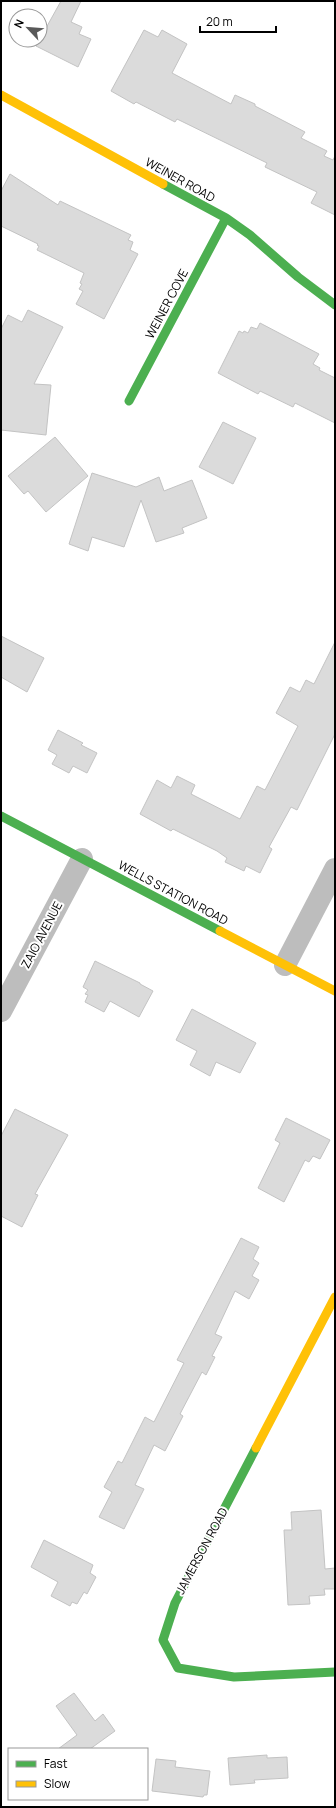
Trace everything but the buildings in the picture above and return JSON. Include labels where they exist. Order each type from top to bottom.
[{"type":"street","name":"WEINER ROAD","points":[[1,95],[226,218],[250,235],[298,277],[335,305]]},
{"type":"street","name":"WEINER COVE","points":[[129,401],[226,218]]},
{"type":"street","name":"WELLS STATION ROAD","points":[[1,816],[335,991]]},
{"type":"street","name":"ZAIO AVENUE","points":[[1,1011],[82,859]]},
{"type":"street","points":[[285,965],[335,869]]},
{"type":"street","name":"JAMERSON ROAD","points":[[335,1297],[175,1603],[163,1640],[178,1668],[234,1677],[335,1672]]},
{"type":"traffic: fast","points":[[163,184],[226,218],[250,235],[298,277],[335,305]]},
{"type":"traffic: fast","points":[[129,401],[226,218]]},
{"type":"traffic: fast","points":[[1,816],[220,931]]},
{"type":"traffic: fast","points":[[256,1448],[175,1603],[163,1640],[178,1668],[234,1677],[335,1672]]},
{"type":"traffic: slow","points":[[1,95],[163,184]]},
{"type":"traffic: slow","points":[[220,931],[335,991]]},
{"type":"traffic: slow","points":[[256,1448],[335,1297]]}]
